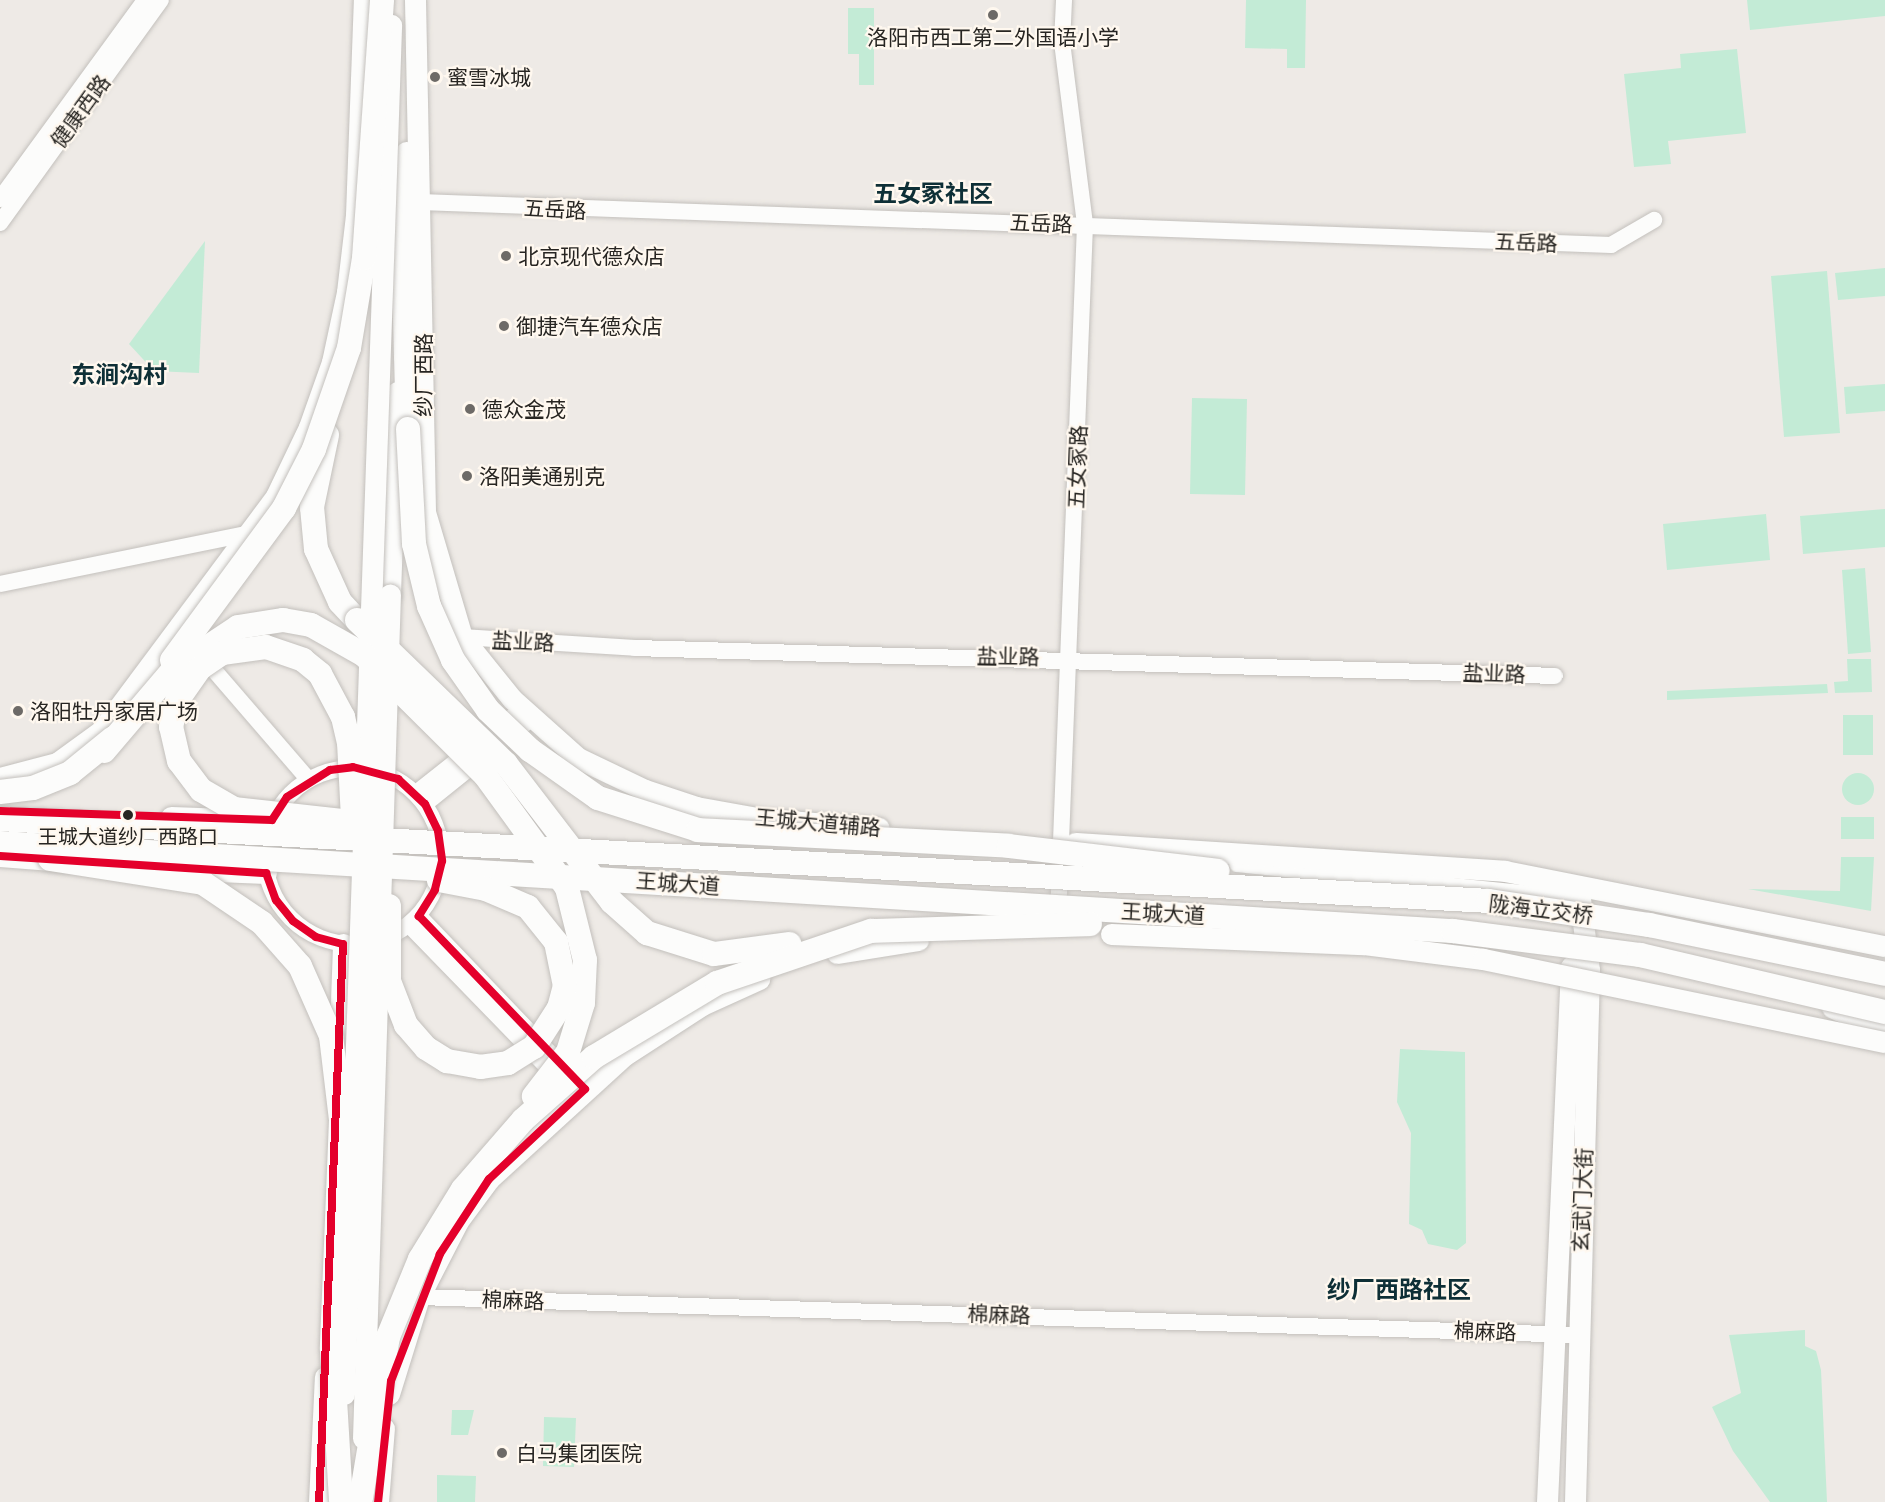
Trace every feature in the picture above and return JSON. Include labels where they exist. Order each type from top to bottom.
[{"type":"highway","points":[[382,0],[364,258],[349,348],[312,507],[316,549],[340,602],[492,749],[612,902],[647,933],[714,954],[871,931],[996,924],[1453,931]]},
{"type":"highway","points":[[411,208],[408,429],[414,544],[429,606],[453,660],[488,710],[530,750],[598,798],[698,830],[1009,846],[1488,902]]},
{"type":"highway","points":[[104,751],[284,508],[314,449],[349,348]]},
{"type":"highway","points":[[0,792],[52,782],[104,751],[191,654],[238,627],[283,620],[311,625],[364,655],[485,775],[567,888],[585,960],[584,1003],[568,1052],[463,1189],[420,1259],[388,1337],[350,1501]]},
{"type":"highway","points":[[352,819],[344,717],[326,683],[303,660],[266,647],[243,648],[222,653],[186,683],[173,716],[174,743],[187,774],[217,801],[234,809],[504,844]]},
{"type":"highway","name":"王城大道","points":[[0,819],[504,844],[1192,885]]},
{"type":"highway","points":[[0,844],[331,867],[460,882],[510,898],[547,926],[563,964],[560,1008],[534,1047],[508,1063],[480,1067],[447,1061],[426,1048],[395,1003],[389,981],[389,906]]},
{"type":"highway","name":"王城大道","points":[[0,844],[1356,924]]},
{"type":"highway","points":[[0,854],[203,883],[262,923],[300,966],[331,1036],[341,1120],[332,1349],[350,1501]]},
{"type":"highway","name":"陇海立交桥","points":[[1192,885],[1488,902],[1650,925],[1885,974]]},
{"type":"highway","name":"陇海立交桥","points":[[1356,924],[1453,931],[1640,955],[1885,1012]]},
{"type":"highway","points":[[463,1189],[523,1120],[594,1057],[678,1002],[792,954],[871,931]]},
{"type":"highway","points":[[1801,957],[1885,961]]},
{"type":"highway","points":[[1810,996],[1885,1029]]},
{"type":"main road","points":[[0,778],[57,763],[101,731],[180,630],[245,534],[276,496],[332,362],[356,215],[364,0]]},
{"type":"main road","points":[[350,1501],[355,1072],[392,0]]},
{"type":"main road","points":[[350,1501],[390,594],[411,208],[415,0]]},
{"type":"main road","name":"纱厂西路","points":[[411,208],[425,512],[462,637],[527,714]]},
{"type":"main road","points":[[386,706],[389,906]]},
{"type":"main road","name":"王城大道辅路","points":[[527,714],[578,758],[696,807],[763,819],[1128,847],[1505,871],[1885,946]]},
{"type":"main road","points":[[0,811],[272,820]]},
{"type":"main road","points":[[352,819],[355,1072]]},
{"type":"main road","points":[[0,854],[266,873]]},
{"type":"main road","name":"玄武门大街","points":[[1575,1502],[1588,980],[1580,899]]},
{"type":"main road","points":[[350,1501],[419,1297],[483,1187],[580,1092],[702,1005],[774,974],[855,948],[896,942],[1057,934],[1364,944],[1483,959],[1885,1042]]},
{"type":"main road","points":[[343,944],[350,1501]]},
{"type":"main road","name":"玄武门大街","points":[[1547,1502],[1571,967]]},
{"type":"street","name":"健康西路","points":[[0,199],[145,0]]},
{"type":"street","name":"健康西路","points":[[0,223],[161,0]]},
{"type":"street","name":"五女冢路","points":[[1057,934],[1070,657],[1085,224],[1062,44],[1064,0]]},
{"type":"street","name":"五岳路","points":[[411,208],[1085,224],[1611,245],[1654,220]]},
{"type":"street","points":[[0,584],[245,534]]},
{"type":"street","points":[[180,630],[308,779]]},
{"type":"street","name":"盐业路","points":[[462,637],[635,648],[1070,657],[1555,676]]},
{"type":"street","points":[[420,798],[527,714]]},
{"type":"street","points":[[353,767],[398,779],[420,798],[438,831],[442,861],[435,890],[414,921],[377,941],[343,944],[293,921],[276,900],[266,873],[272,820],[287,797],[308,779],[353,767]]},
{"type":"street","points":[[1061,842],[1124,854],[1580,899]]},
{"type":"street","points":[[414,921],[580,1092]]},
{"type":"street","points":[[1057,934],[1112,926],[1412,941],[1571,967]]},
{"type":"street","name":"棉麻路","points":[[419,1297],[1578,1335]]},
{"type":"green space","points":[[1246,0],[1306,0],[1305,68],[1287,68],[1287,49],[1245,48]]},
{"type":"green space","points":[[1747,0],[1885,0],[1885,16],[1750,30]]},
{"type":"green space","points":[[848,8],[874,8],[874,85],[859,85],[859,54],[848,54]]},
{"type":"green space","points":[[1737,49],[1746,133],[1668,141],[1671,164],[1634,167],[1624,74],[1681,68],[1680,54]]},
{"type":"green space","points":[[205,241],[199,373],[154,371],[129,344]]},
{"type":"green space","points":[[1885,268],[1885,296],[1838,300],[1835,273]]},
{"type":"green space","points":[[1827,271],[1840,433],[1784,437],[1771,276]]},
{"type":"green space","points":[[1885,384],[1885,411],[1846,414],[1844,387]]},
{"type":"green space","points":[[1192,398],[1247,399],[1245,495],[1190,494]]},
{"type":"green space","points":[[1885,509],[1885,547],[1803,554],[1800,516]]},
{"type":"green space","points":[[1766,514],[1770,560],[1667,570],[1663,524]]},
{"type":"green space","points":[[1865,568],[1871,652],[1848,654],[1842,570]]},
{"type":"green space","points":[[1847,659],[1871,659],[1872,692],[1835,693],[1834,682],[1848,681]]},
{"type":"green space","points":[[1827,684],[1828,693],[1667,700],[1667,691]]},
{"type":"green space","points":[[1843,715],[1873,715],[1873,755],[1843,755]]},
{"type":"green space","points":[[1858,773],[1869,778],[1874,789],[1869,800],[1858,805],[1847,800],[1842,789],[1847,778]]},
{"type":"green space","points":[[1841,817],[1874,817],[1874,839],[1841,839]]},
{"type":"green space","points":[[1841,857],[1874,857],[1871,911],[1748,889],[1840,891]]},
{"type":"green space","points":[[1400,1049],[1465,1052],[1466,1243],[1457,1250],[1428,1244],[1422,1230],[1409,1224],[1411,1133],[1397,1102]]},
{"type":"green space","points":[[1805,1330],[1805,1346],[1816,1351],[1821,1370],[1827,1502],[1770,1502],[1733,1451],[1712,1407],[1741,1393],[1729,1335]]},
{"type":"green space","points":[[452,1410],[474,1410],[468,1435],[451,1435]]},
{"type":"green space","points":[[544,1417],[576,1418],[574,1467],[543,1466]]},
{"type":"green space","points":[[437,1475],[476,1476],[475,1502],[437,1502]]},
{"type":"transit line","points":[[0,811],[272,820],[287,797],[330,770],[353,767],[398,779],[425,804],[438,831],[442,861],[435,890],[419,916],[585,1089],[489,1179],[440,1254],[391,1381],[378,1502]]},
{"type":"transit line","points":[[0,856],[266,873],[276,900],[293,921],[316,937],[343,944],[319,1502]]},
{"type":"place","name":"洛阳市西工第二外国语小学","points":[[993,15]]},
{"type":"place","name":"蜜雪冰城","points":[[435,77]]},
{"type":"place","name":"北京现代德众店","points":[[506,256]]},
{"type":"place","name":"御捷汽车德众店","points":[[504,326]]},
{"type":"place","name":"德众金茂","points":[[470,409]]},
{"type":"place","name":"洛阳美通别克","points":[[467,476]]},
{"type":"place","name":"洛阳牡丹家居广场","points":[[18,711]]},
{"type":"place","name":"王城大道纱厂西路口","points":[[128,815]]},
{"type":"place","name":"白马集团医院","points":[[502,1453]]},
{"type":"district","name":"五女冢社区","points":[[933,193]]},
{"type":"district","name":"东涧沟村","points":[[119,374]]},
{"type":"district","name":"纱厂西路社区","points":[[1399,1289]]}]
